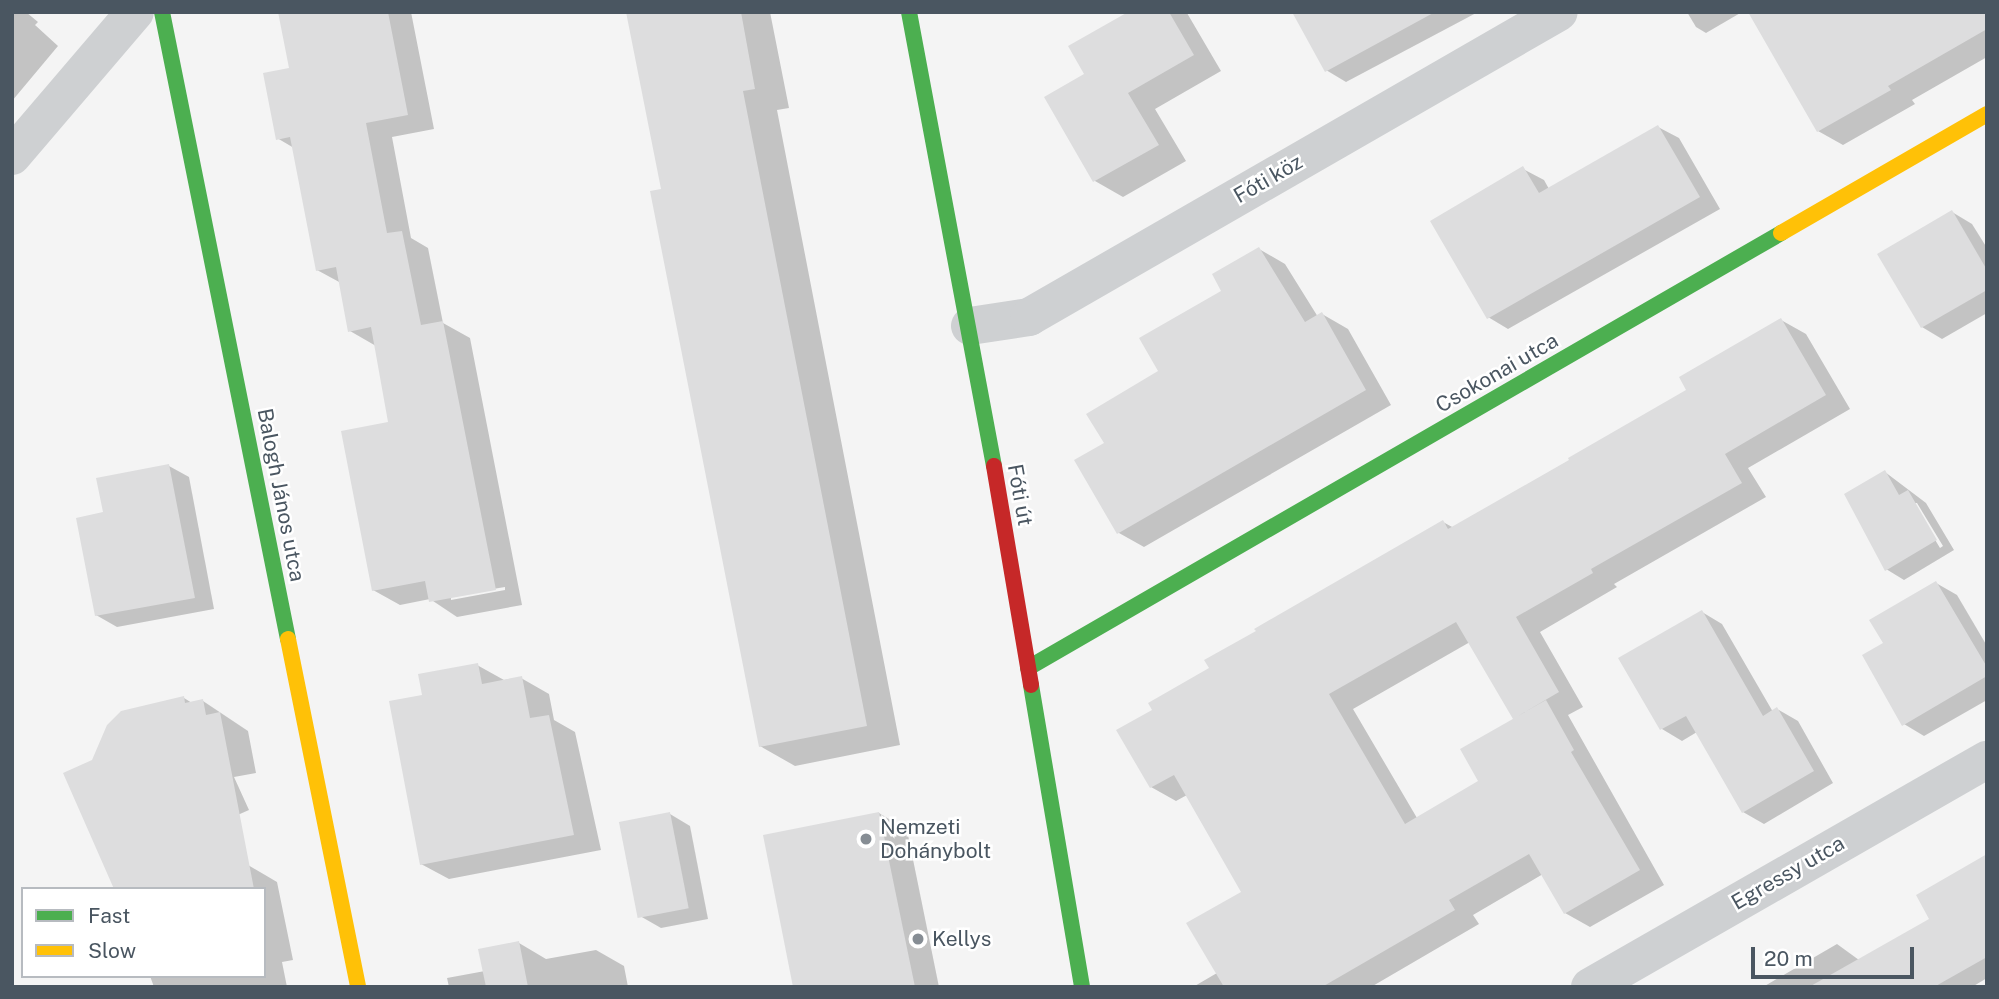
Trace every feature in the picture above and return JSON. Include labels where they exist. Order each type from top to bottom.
[{"type":"street","points":[[12,156],[135,12]]},
{"type":"street","name":"Balogh János utca","points":[[162,12],[358,987]]},
{"type":"street","name":"Fóti út","points":[[909,12],[970,326],[1082,987]]},
{"type":"street","name":"Fóti köz","points":[[970,326],[1029,317],[1559,12]]},
{"type":"street","name":"Csokonai utca","points":[[1028,668],[1987,114]]},
{"type":"street","name":"Egressy utca","points":[[1590,987],[1987,760]]},
{"type":"building","points":[[278,12],[388,12],[408,115],[366,123],[387,233],[402,231],[421,325],[443,321],[496,590],[429,602],[425,581],[372,591],[341,431],[388,422],[371,327],[348,332],[336,267],[316,271],[290,137],[276,140],[263,73],[289,68]]},
{"type":"building","points":[[626,12],[741,12],[755,89],[743,91],[867,726],[759,747],[650,191],[661,189]]},
{"type":"building","points":[[1128,12],[1169,12],[1194,55],[1128,93],[1159,145],[1093,182],[1044,97],[1084,74],[1068,46]]},
{"type":"building","points":[[1292,12],[1435,12],[1325,72]]},
{"type":"building","points":[[1748,12],[1987,12],[1987,29],[1888,86],[1891,90],[1817,132]]},
{"type":"building","points":[[1658,125],[1700,197],[1487,319],[1430,221],[1523,166],[1539,193]]},
{"type":"building","points":[[1952,210],[1987,270],[1987,290],[1921,328],[1877,254]]},
{"type":"building","points":[[1259,247],[1305,322],[1322,312],[1366,390],[1117,534],[1074,460],[1104,443],[1086,414],[1158,371],[1139,338],[1221,291],[1212,274]]},
{"type":"building","points":[[1781,318],[1826,395],[1725,454],[1742,483],[1591,569],[1593,573],[1516,617],[1559,692],[1524,712],[1546,700],[1574,750],[1571,752],[1640,870],[1564,914],[1529,854],[1449,900],[1455,910],[1322,987],[1224,987],[1186,923],[1241,892],[1174,775],[1150,788],[1116,730],[1152,710],[1148,703],[1209,668],[1204,660],[1256,631],[1254,629],[1443,520],[1448,529],[1569,460],[1568,458],[1686,390],[1679,377]],"holes":[[[1456,622],[1513,719],[1460,749],[1478,781],[1405,824],[1329,694]]]},
{"type":"building","points":[[169,464],[195,598],[95,616],[76,518],[103,512],[96,478]]},
{"type":"building","points":[[1885,470],[1899,495],[1908,490],[1937,540],[1885,571],[1844,494]]},
{"type":"building","points":[[1936,581],[1987,667],[1987,676],[1902,726],[1862,655],[1883,643],[1869,620]]},
{"type":"building","points":[[1702,610],[1763,716],[1777,707],[1814,771],[1742,813],[1686,716],[1660,730],[1618,658]]},
{"type":"building","points":[[478,663],[482,684],[522,676],[530,718],[549,715],[574,835],[420,865],[389,701],[422,695],[418,674]]},
{"type":"building","points":[[184,696],[185,703],[203,699],[206,715],[220,712],[254,887],[113,887],[63,773],[92,760],[107,725],[121,711]]},
{"type":"building","points":[[670,812],[689,908],[638,918],[619,822]]},
{"type":"building","points":[[879,812],[915,987],[793,987],[763,835]]},
{"type":"building","points":[[1987,854],[1987,957],[1934,987],[1809,987],[1929,919],[1916,895]]},
{"type":"building","points":[[519,941],[528,987],[486,987],[478,949]]},
{"type":"traffic: fast","points":[[162,12],[288,639]]},
{"type":"traffic: fast","points":[[909,12],[994,466]]},
{"type":"traffic: fast","points":[[1028,668],[1781,233]]},
{"type":"traffic: fast","points":[[1031,685],[1082,987]]},
{"type":"traffic: slow","points":[[1781,233],[1987,114]]},
{"type":"traffic: slow","points":[[288,639],[358,987]]},
{"type":"traffic: jam","points":[[994,466],[1031,685]]},
{"type":"place","name":"Nemzeti Dohánybolt","points":[[866,839]]},
{"type":"place","name":"Kellys","points":[[918,939]]}]
